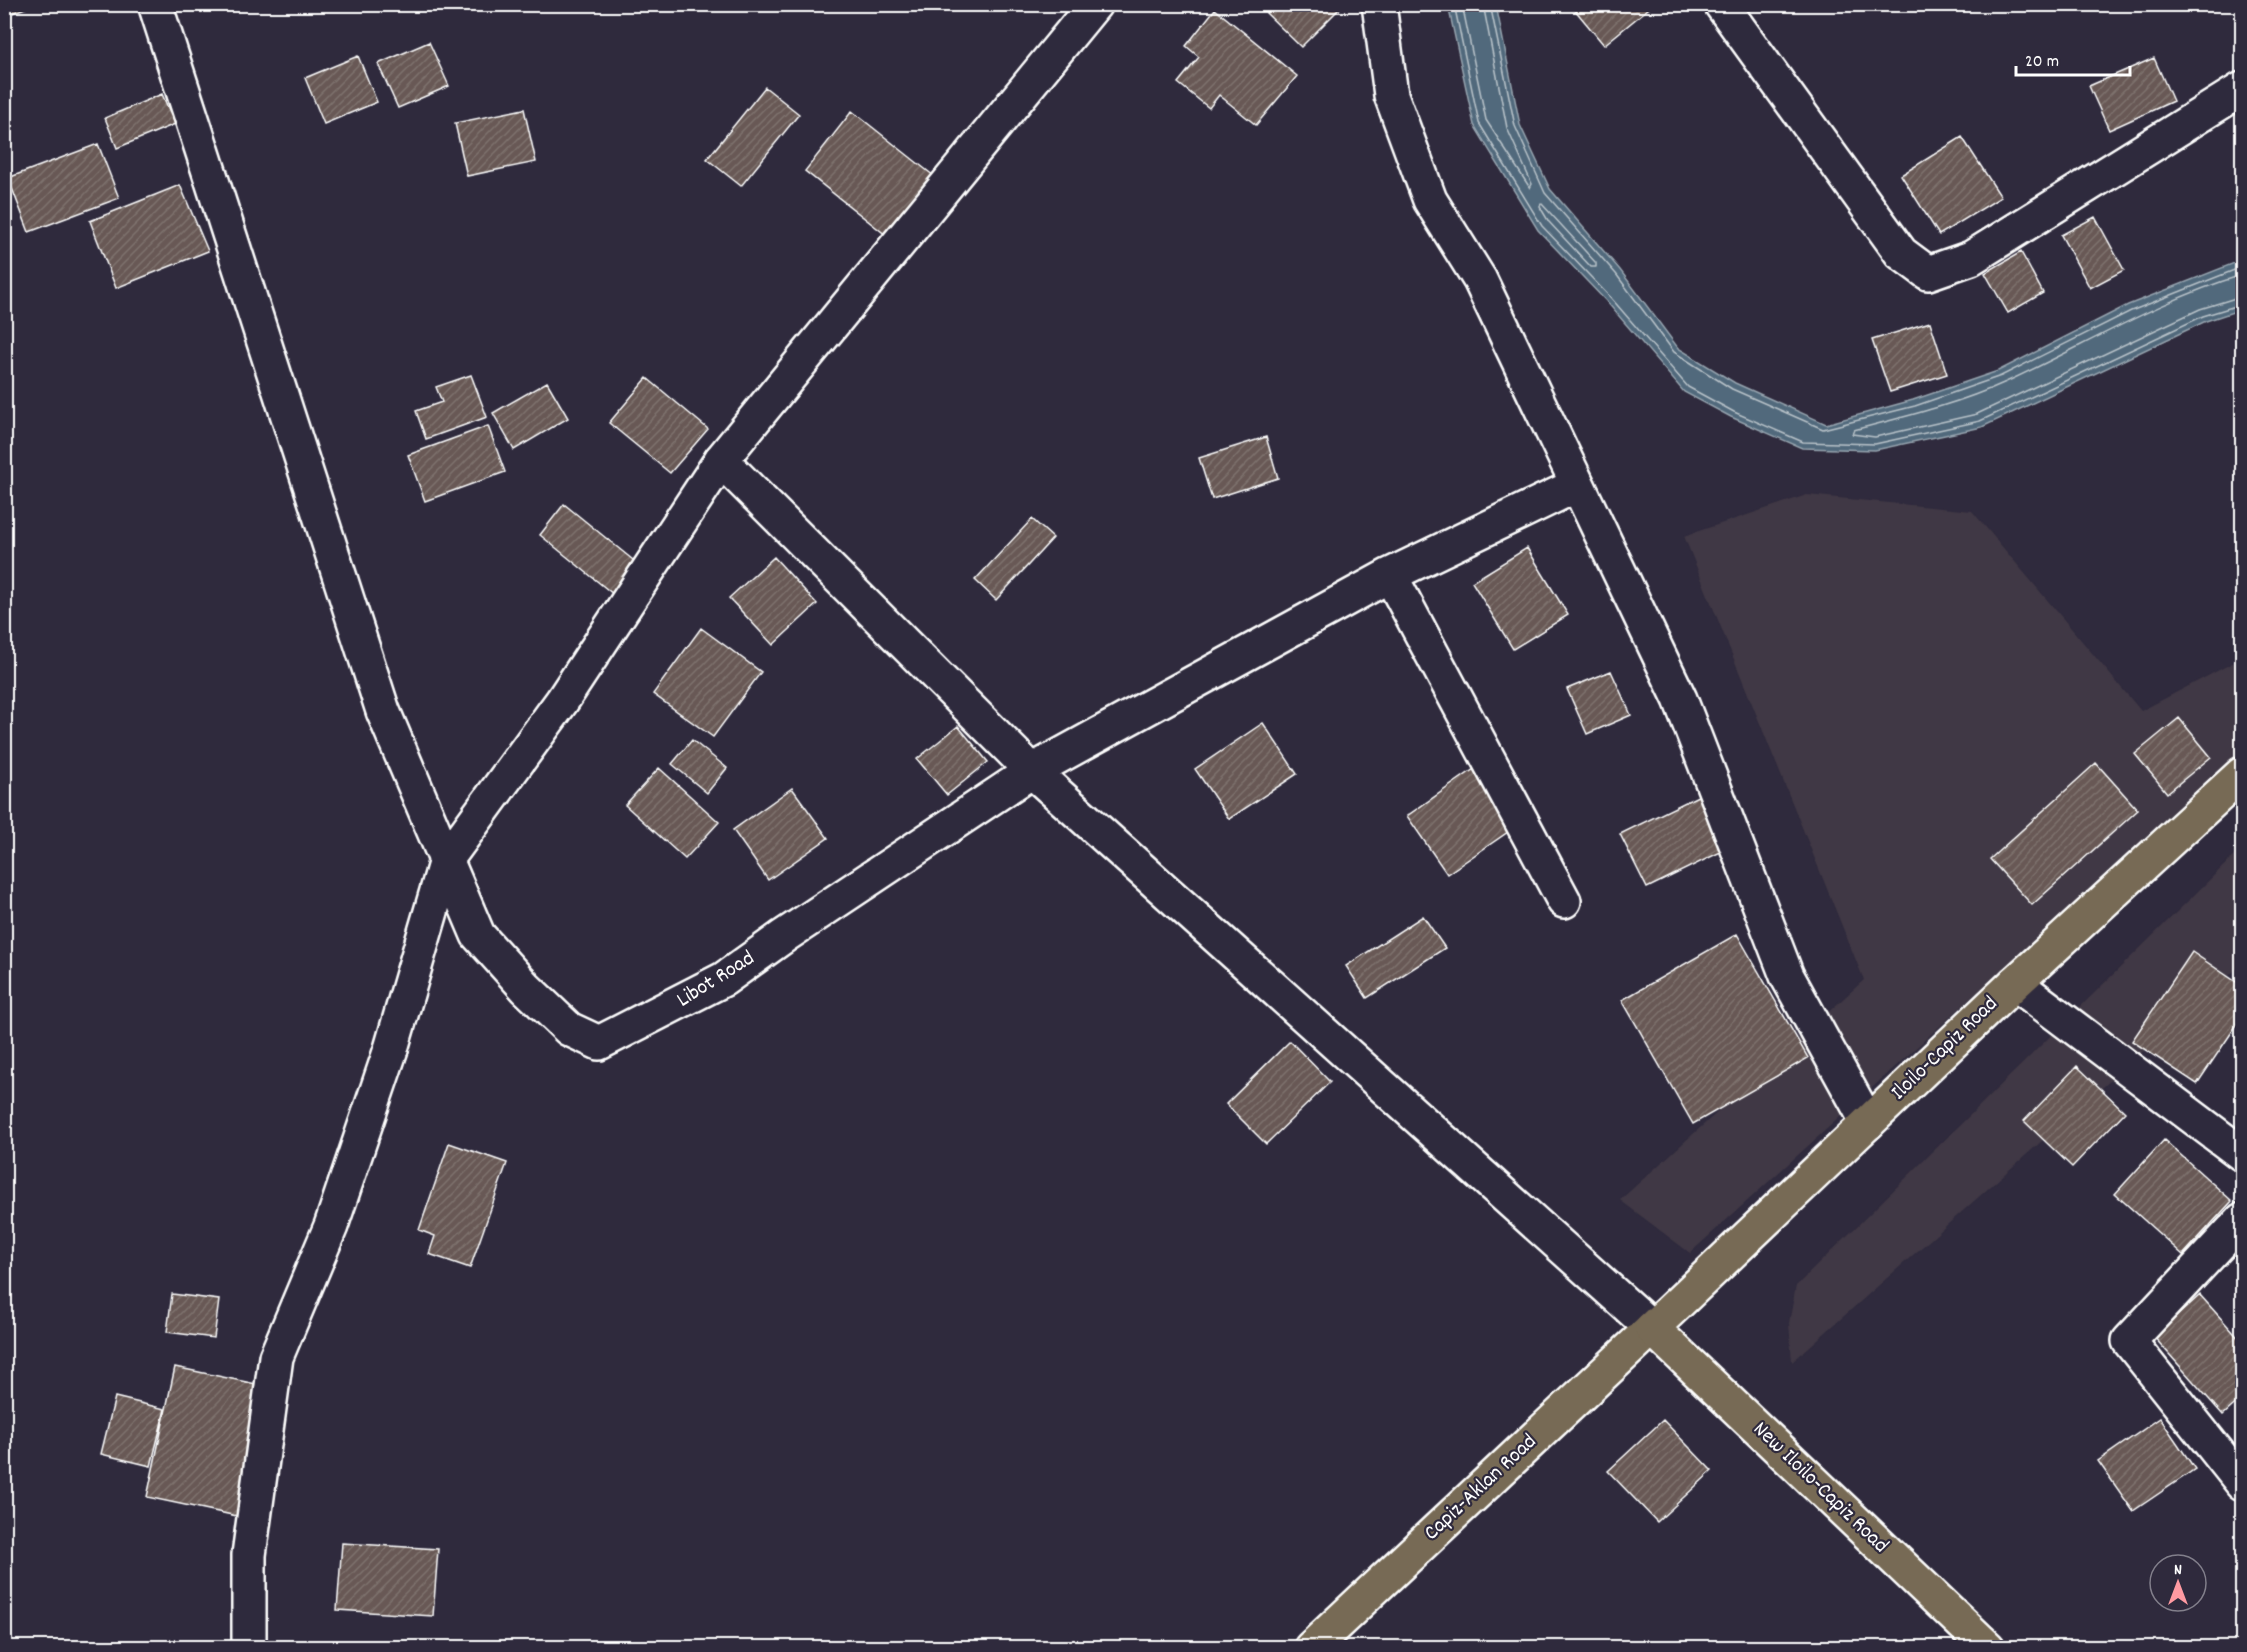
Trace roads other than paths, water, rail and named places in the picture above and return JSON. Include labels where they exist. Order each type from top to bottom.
[{"type":"main road","name":"Iloilo-Capiz Road","points":[[1652,1328],[2015,983],[2242,774]]},
{"type":"main road","name":"Capiz-Aklan Road","points":[[1311,1647],[1652,1328]]},
{"type":"main road","name":"New Iloilo-Capiz Road","points":[[1652,1328],[1988,1647]]},
{"type":"street","points":[[155,4],[383,711],[446,860]]},
{"type":"street","points":[[249,1647],[249,1555],[276,1357],[331,1226],[391,1049],[446,860],[562,701],[721,460],[1095,4]]},
{"type":"street","points":[[1379,4],[1391,95],[1430,200],[1480,280],[1680,699],[1787,976],[1868,1123]]},
{"type":"street","points":[[1721,4],[1901,253],[1928,273],[1971,258],[2242,89]]},
{"type":"street","points":[[721,460],[1032,771],[1652,1328]]},
{"type":"street","points":[[1032,771],[1390,575],[1577,485]]},
{"type":"street","points":[[1390,575],[1564,901]]},
{"type":"street","name":"Libot Road","points":[[446,860],[478,935],[526,988],[569,1029],[599,1043],[724,979],[784,936],[1032,771]]},
{"type":"street","points":[[2015,983],[2242,1154]]},
{"type":"street","points":[[2242,1220],[2129,1341],[2242,1483]]},
{"type":"water","points":[[1448,5],[1496,5],[1520,125],[1550,189],[1620,270],[1678,348],[1735,383],[1826,424],[1913,400],[1998,371],[2128,305],[2242,260],[2242,309],[2206,321],[1982,427],[1875,450],[1802,448],[1731,417],[1684,392],[1607,302],[1538,230],[1474,125]]}]
